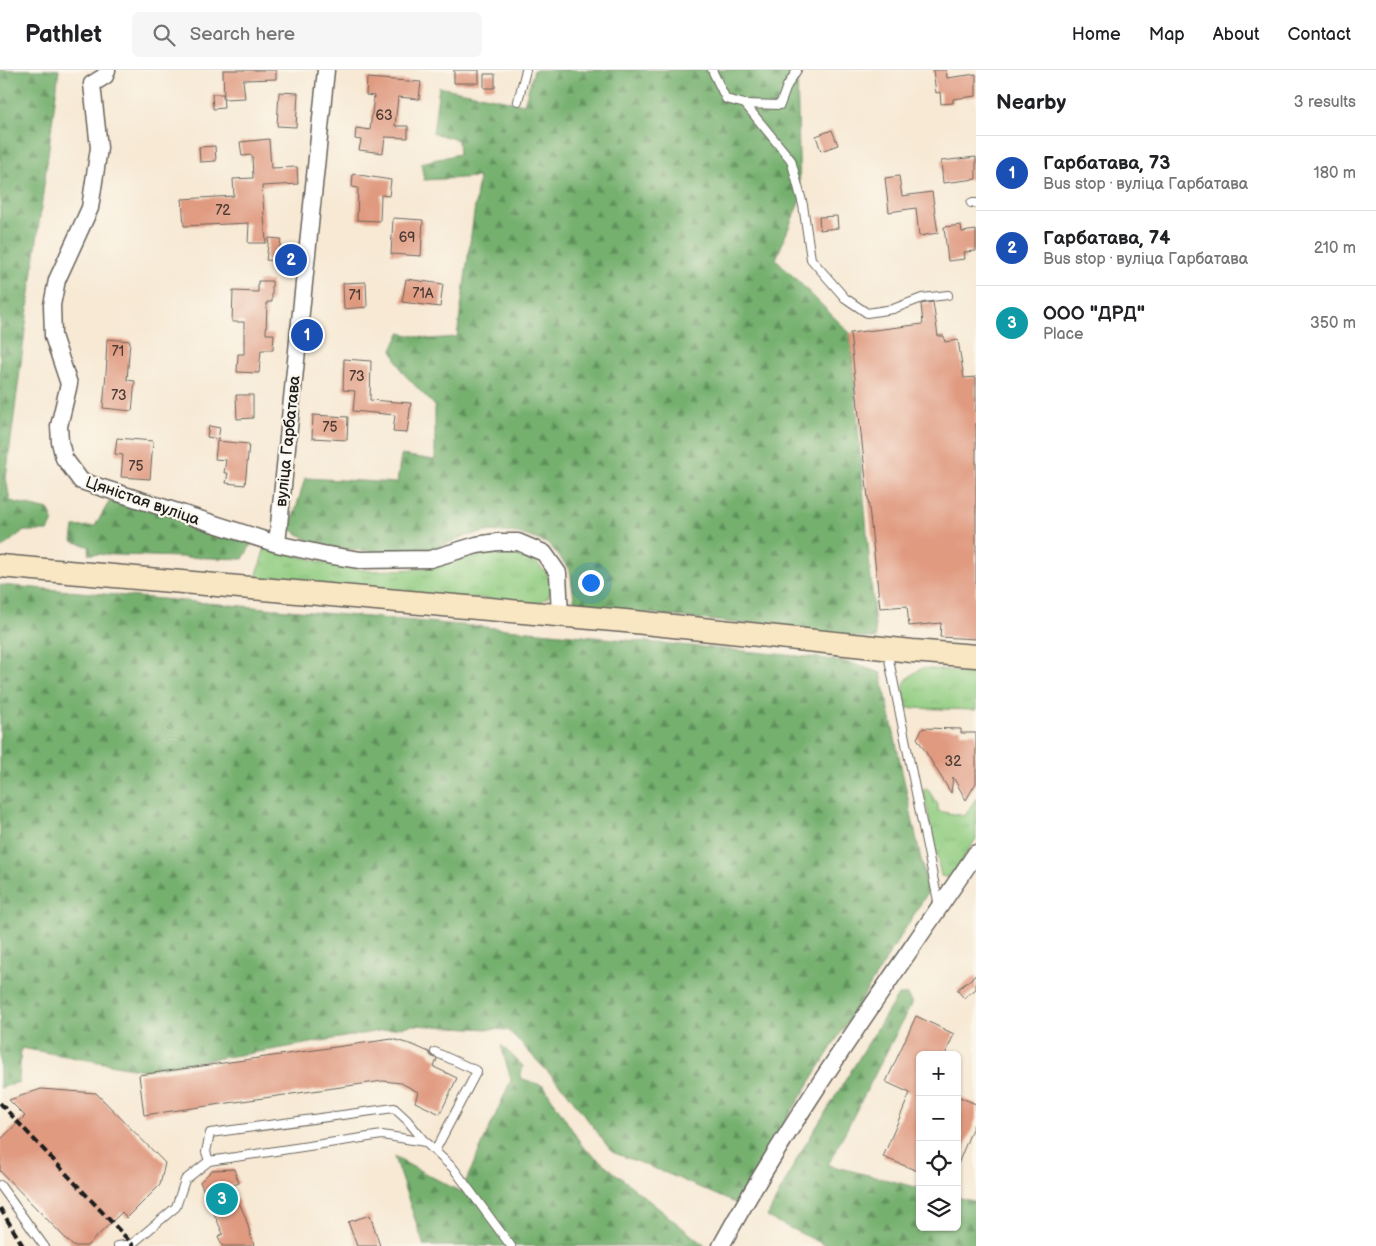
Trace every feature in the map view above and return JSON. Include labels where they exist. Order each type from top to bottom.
[{"type":"main road","points":[[0,566],[560,616],[976,656]]},
{"type":"street","name":"Цяністая вуліца","points":[[107,70],[105,76],[92,84],[99,148],[90,208],[58,280],[52,305],[53,336],[69,384],[60,426],[60,442],[64,458],[81,481],[277,544]]},
{"type":"street","name":"вуліца Гарбатава","points":[[277,544],[326,70]]},
{"type":"street","points":[[277,544],[360,560],[393,561],[430,559],[477,545],[497,542],[518,542],[544,553],[558,573],[560,616]]},
{"type":"street","points":[[721,1246],[783,1140],[976,853]]},
{"type":"lane","points":[[518,101],[526,70]]},
{"type":"lane","points":[[712,70],[726,99],[745,104],[780,105],[787,86],[797,70]]},
{"type":"lane","points":[[745,104],[791,160],[803,205],[811,259],[845,298],[867,313],[893,309],[922,298],[948,296]]},
{"type":"lane","points":[[886,648],[940,907]]},
{"type":"lane","points":[[435,1052],[477,1071],[435,1152]]},
{"type":"lane","points":[[209,1161],[206,1152],[210,1133],[394,1108],[408,1120],[425,1142],[454,1169],[511,1246]]},
{"type":"lane","points":[[118,1246],[132,1244],[176,1207],[184,1180],[209,1161],[382,1135],[425,1142]]},
{"type":"lane","points":[[0,1185],[44,1246]]},
{"type":"green space","points":[[0,70],[59,70],[6,478],[10,501],[49,510],[53,521],[48,531],[23,531],[0,549]]},
{"type":"green space","points":[[534,70],[797,70],[800,200],[776,259],[850,333],[876,639],[575,605],[570,570],[549,544],[518,533],[491,531],[465,536],[430,550],[372,551],[322,548],[290,529],[305,478],[397,483],[401,455],[435,460],[435,406],[403,373],[392,350],[400,333],[430,339],[457,337],[479,177],[424,180],[421,163],[459,154],[458,140],[433,133],[439,87],[524,104]]},
{"type":"green space","points":[[109,502],[139,504],[248,537],[251,545],[243,559],[88,554],[90,547],[72,541],[74,527],[95,526]]},
{"type":"green space","points":[[265,547],[317,561],[369,571],[417,569],[479,554],[504,551],[534,560],[547,574],[551,585],[549,596],[540,603],[255,581]]},
{"type":"green space","points":[[0,585],[518,630],[819,658],[851,663],[881,673],[928,892],[735,1203],[612,1152],[566,1091],[508,1030],[413,1025],[143,1070],[21,1048],[19,1082],[0,1088]]},
{"type":"green space","points":[[922,668],[976,673],[976,710],[907,708],[904,684],[906,680]]},
{"type":"green space","points":[[927,788],[938,805],[938,811],[965,816],[976,798],[976,839],[950,878],[941,876],[923,789]]},
{"type":"green space","points":[[898,995],[907,995],[912,1003],[828,1165],[916,1187],[916,1231],[961,1231],[961,1198],[976,1202],[976,1246],[834,1246],[823,1244],[767,1217],[799,1155]]},
{"type":"green space","points":[[501,1045],[523,1066],[520,1078],[544,1086],[583,1147],[705,1246],[424,1246],[394,1157],[461,1192],[511,1080]]},
{"type":"building","points":[[223,70],[276,70],[276,79],[243,80],[245,98],[224,99]]},
{"type":"building","points":[[454,70],[479,70],[479,83],[454,83]]},
{"type":"building","points":[[933,70],[946,70],[947,78],[976,74],[976,96],[953,99],[953,103],[941,104],[940,92],[936,93]]},
{"type":"building","points":[[484,74],[495,74],[495,88],[484,88]]},
{"type":"building","points":[[367,78],[421,82],[419,99],[398,97],[395,126],[408,126],[408,138],[385,137],[383,153],[359,150],[361,140],[355,139],[356,128],[370,130],[374,96],[366,95]]},
{"type":"building","points":[[279,92],[298,93],[296,127],[277,126]]},
{"type":"building","points":[[212,94],[223,94],[224,108],[213,109]]},
{"type":"building","points":[[832,130],[838,145],[821,151],[816,136]]},
{"type":"building","points":[[269,139],[271,168],[297,167],[298,184],[262,186],[266,243],[248,243],[249,223],[184,226],[182,199],[234,196],[233,179],[253,178],[252,155],[242,156],[240,142]]},
{"type":"building","points":[[215,146],[216,161],[200,162],[199,147]]},
{"type":"building","points":[[976,157],[976,179],[943,183],[941,161]]},
{"type":"building","points":[[353,174],[391,180],[389,196],[381,195],[380,221],[357,220],[358,188],[352,187]]},
{"type":"building","points":[[899,176],[902,196],[932,192],[938,233],[919,236],[916,208],[889,212],[885,178]]},
{"type":"building","points":[[837,216],[838,228],[820,230],[819,217]]},
{"type":"building","points":[[393,218],[423,220],[421,256],[391,254]]},
{"type":"building","points":[[961,225],[962,232],[976,230],[976,251],[964,252],[965,259],[948,261],[944,227]]},
{"type":"building","points":[[269,238],[281,239],[278,261],[266,260]]},
{"type":"building","points":[[406,279],[443,284],[440,307],[402,302]]},
{"type":"building","points":[[258,281],[272,281],[272,302],[267,302],[266,334],[274,334],[273,350],[261,350],[259,373],[237,372],[238,354],[244,354],[244,322],[232,322],[233,291],[258,292]]},
{"type":"building","points":[[366,282],[367,307],[344,309],[343,283]]},
{"type":"building","points":[[933,302],[938,336],[944,336],[945,342],[958,340],[964,378],[976,377],[976,639],[940,637],[941,623],[909,626],[907,606],[880,608],[850,333],[923,324],[921,304]]},
{"type":"building","points":[[107,339],[130,341],[127,380],[135,381],[132,411],[103,408]]},
{"type":"building","points":[[344,359],[371,361],[370,400],[411,403],[407,433],[393,432],[395,415],[353,411],[355,391],[343,390]]},
{"type":"building","points":[[236,395],[253,395],[253,418],[237,419]]},
{"type":"building","points":[[313,415],[348,417],[347,440],[312,438]]},
{"type":"building","points":[[209,426],[220,428],[218,439],[207,437]]},
{"type":"building","points":[[117,438],[153,441],[150,479],[121,477],[123,455],[115,454]]},
{"type":"building","points":[[217,441],[249,444],[245,485],[226,483],[228,473],[224,473],[226,460],[215,459]]},
{"type":"building","points":[[923,728],[961,729],[961,733],[976,733],[976,783],[966,800],[953,777],[951,793],[917,738]]},
{"type":"building","points":[[976,975],[976,989],[964,998],[957,990]]},
{"type":"building","points":[[916,1016],[954,1034],[947,1051],[916,1051],[916,1170],[883,1157],[910,1093],[886,1082]]},
{"type":"building","points":[[392,1039],[429,1052],[431,1056],[437,1059],[434,1067],[457,1078],[440,1114],[415,1102],[418,1092],[401,1083],[383,1081],[144,1115],[139,1075]]},
{"type":"building","points":[[41,1089],[96,1093],[165,1163],[160,1185],[127,1218],[122,1212],[87,1246],[73,1246],[0,1171],[0,1140],[25,1116],[9,1100]]},
{"type":"building","points":[[961,1098],[976,1104],[976,1119],[961,1156]]},
{"type":"building","points":[[234,1169],[239,1183],[231,1186],[245,1216],[254,1246],[222,1246],[218,1236],[223,1234],[200,1182],[212,1170]]},
{"type":"building","points":[[370,1215],[380,1246],[357,1246],[348,1222]]},
{"type":"railway","points":[[0,1103],[134,1246]]},
{"type":"railway","points":[[0,1208],[23,1246]]},
{"type":"place","name":"Гарбатава, 74","points":[[291,260]]},
{"type":"place","name":"Гарбатава, 73","points":[[307,335]]},
{"type":"place","name":"ООО \"ДРД\"","points":[[222,1199]]}]
